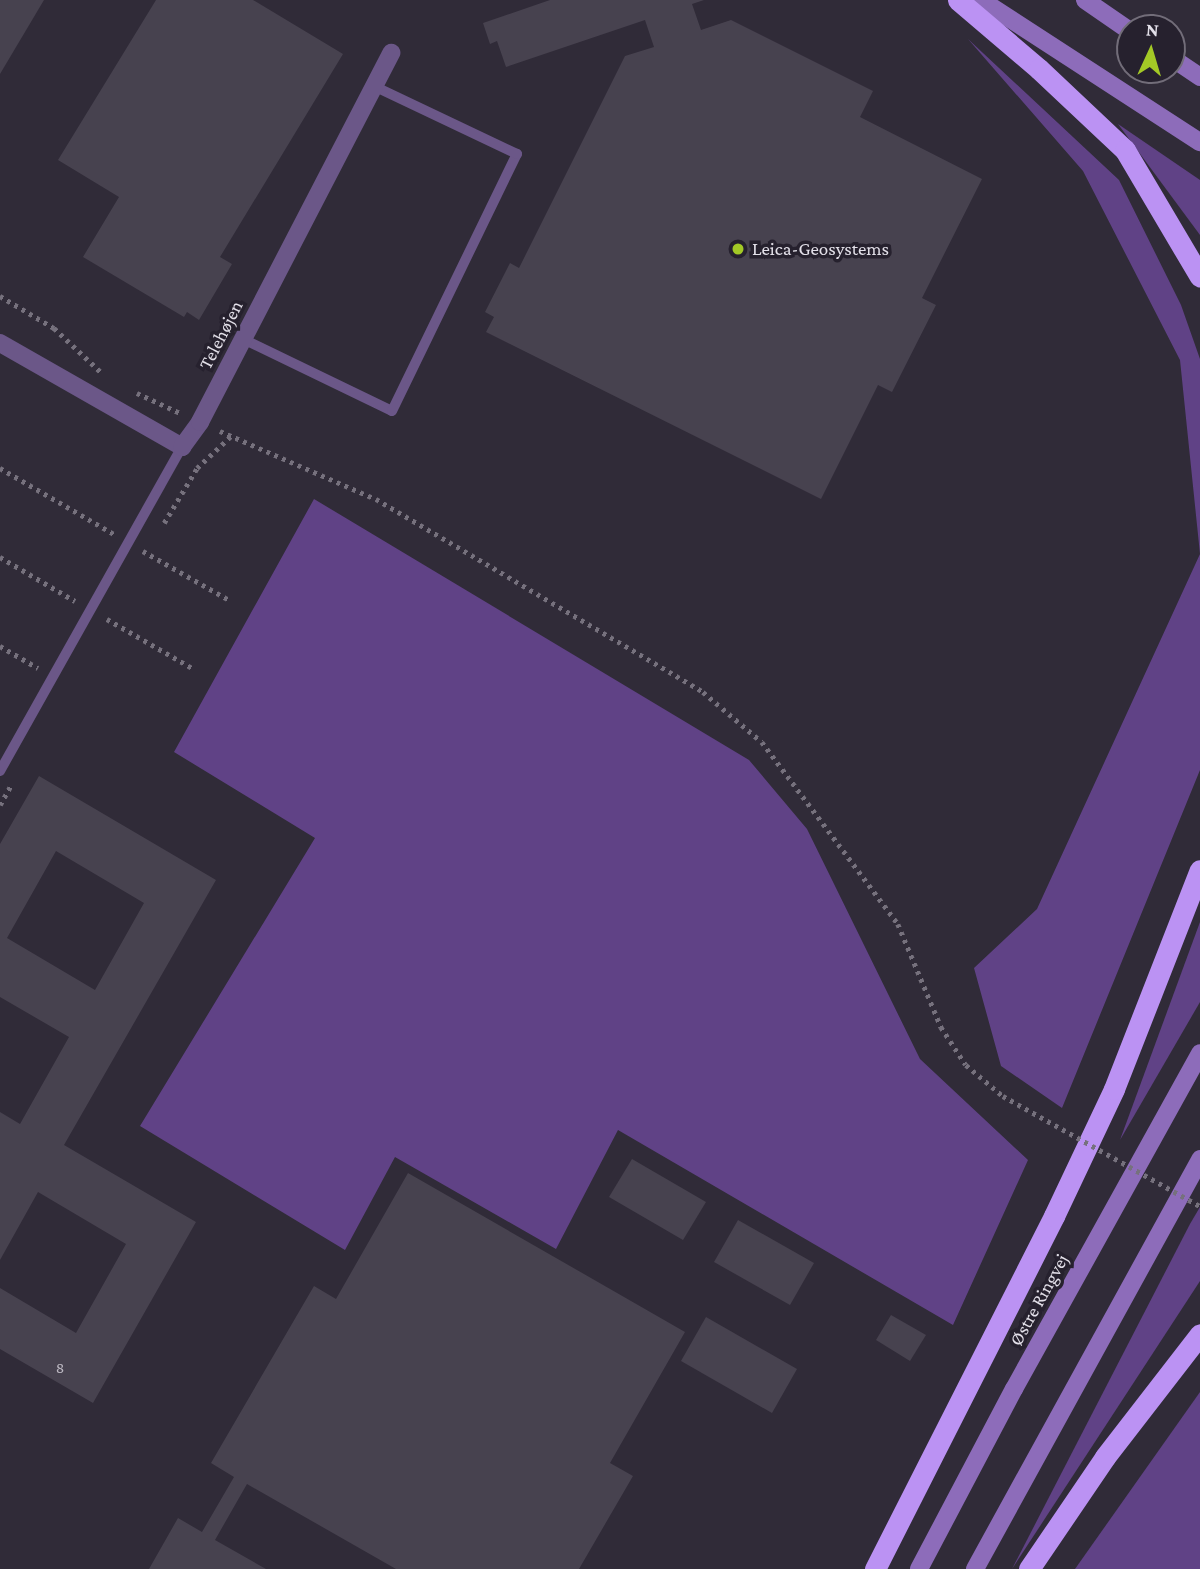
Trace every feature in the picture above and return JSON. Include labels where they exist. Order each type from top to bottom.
[{"type":"highway","points":[[958,0],[1039,69],[1125,150],[1200,277]]},
{"type":"highway","points":[[875,1569],[1054,1216],[1103,1112],[1198,873]]},
{"type":"highway","points":[[1030,1569],[1113,1445],[1200,1334]]},
{"type":"main road","points":[[981,0],[1200,142]]},
{"type":"main road","points":[[1085,0],[1116,21]]},
{"type":"main road","name":"Østre Ringvej","points":[[919,1569],[1014,1389],[1200,1053]]},
{"type":"main road","points":[[975,1569],[1200,1159]]},
{"type":"street","name":"Telehøjen","points":[[182,447],[200,422],[391,53]]},
{"type":"street","points":[[0,343],[182,447]]},
{"type":"lane","points":[[243,339],[392,411],[517,154],[374,86]]},
{"type":"lane","points":[[0,771],[182,447]]},
{"type":"path","points":[[0,296],[54,328],[109,380]]},
{"type":"path","points":[[132,390],[376,499],[713,700],[762,741],[898,924],[941,1027],[966,1065],[1003,1096],[1200,1206]]},
{"type":"shaded area","points":[[968,39],[1119,180],[1181,305],[1200,359],[1200,554],[1180,360],[1083,171]]},
{"type":"shaded area","points":[[1118,124],[1200,180],[1200,235]]},
{"type":"shaded area","points":[[314,499],[749,760],[807,829],[920,1059],[1028,1160],[953,1325],[618,1130],[556,1249],[395,1157],[345,1250],[140,1126],[315,838],[174,752]]},
{"type":"shaded area","points":[[1200,554],[1200,770],[1062,1108],[1001,1066],[974,968],[1037,909]]},
{"type":"shaded area","points":[[1200,922],[1200,1002],[1120,1140]]},
{"type":"shaded area","points":[[1200,1207],[1200,1281],[1012,1569],[1190,1224]]},
{"type":"shaded area","points":[[1200,1392],[1200,1569],[1075,1569]]},
{"type":"building","points":[[0,0],[44,0],[0,74]]},
{"type":"building","points":[[156,0],[253,0],[343,54],[220,257],[232,264],[199,320],[187,312],[184,317],[83,257],[119,197],[58,160]]},
{"type":"building","name":"Leica-Geosystems","points":[[550,0],[704,0],[692,4],[701,30],[731,20],[873,91],[860,117],[982,179],[922,298],[936,305],[892,392],[878,385],[821,499],[486,332],[494,317],[485,312],[510,263],[519,268],[625,56],[654,47],[645,20],[506,67],[497,41],[490,44],[483,23]]},
{"type":"building","points":[[39,776],[216,880],[64,1145],[196,1222],[93,1403],[0,1349],[0,1288],[76,1333],[126,1244],[38,1192],[0,1260],[0,1112],[20,1124],[69,1037],[0,997],[0,844]],"holes":[[[56,851],[144,903],[95,990],[7,938]]]},
{"type":"building","points":[[632,1159],[706,1202],[683,1240],[609,1197]]},
{"type":"building","points":[[408,1173],[685,1332],[610,1463],[633,1476],[579,1569],[396,1569],[247,1484],[215,1540],[266,1569],[149,1569],[178,1518],[202,1532],[234,1477],[211,1463],[314,1286],[336,1299]]},
{"type":"building","points":[[738,1220],[814,1263],[790,1305],[714,1262]]},
{"type":"building","points":[[891,1315],[926,1335],[910,1361],[876,1340]]},
{"type":"building","points":[[706,1317],[797,1369],[772,1413],[681,1361]]},
{"type":"place","name":"Leica-Geosystems","points":[[738,249]]}]
